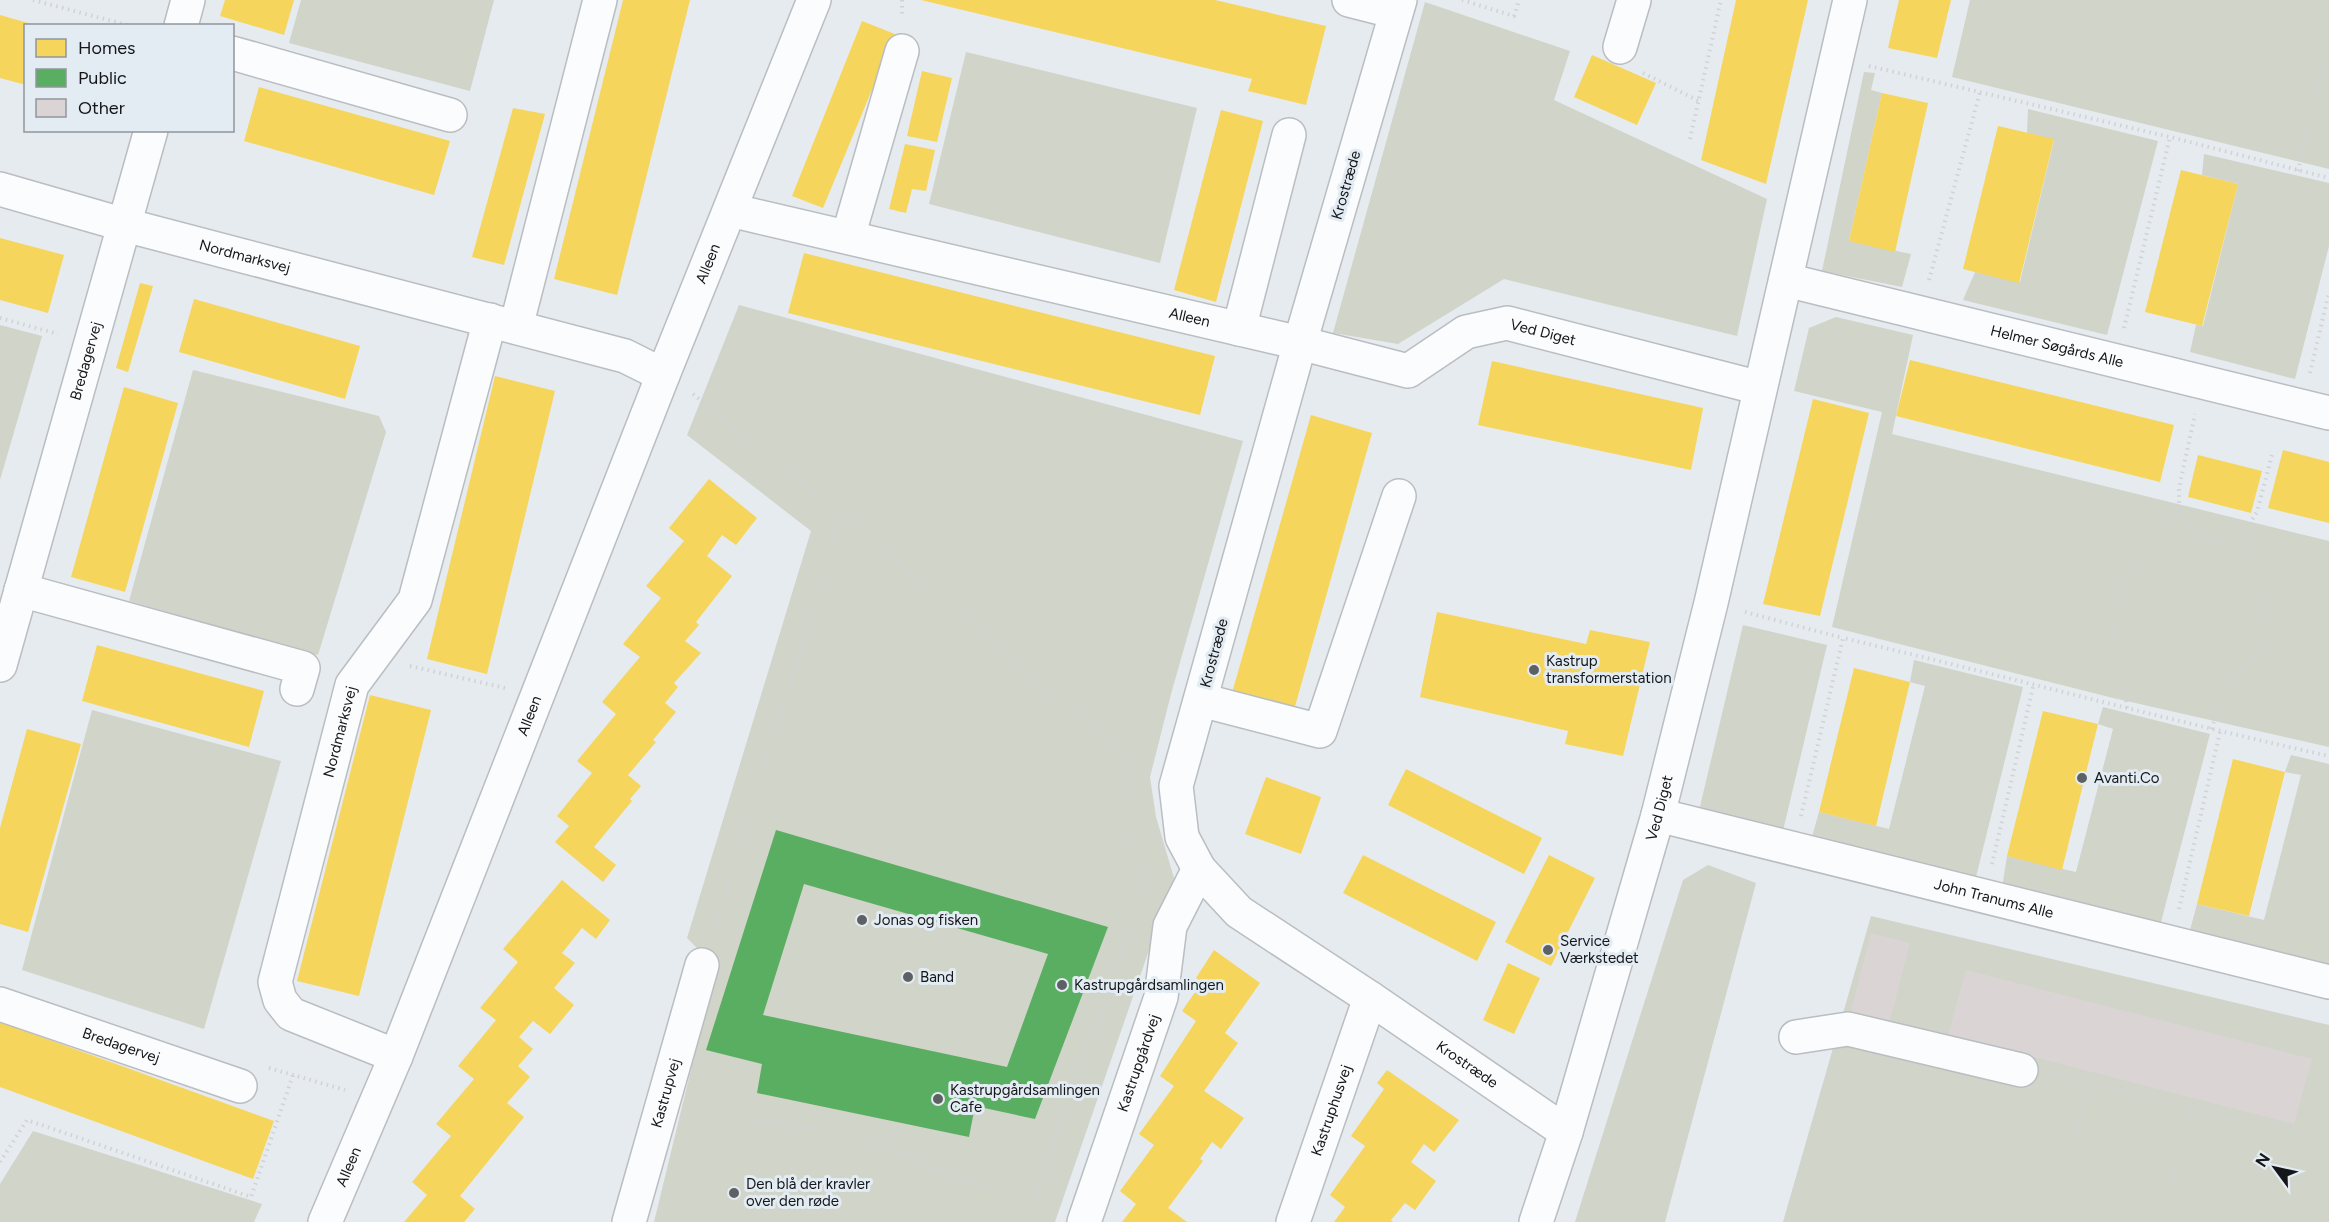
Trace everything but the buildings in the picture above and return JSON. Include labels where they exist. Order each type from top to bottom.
[{"type":"street","points":[[182,24],[188,0]]},
{"type":"street","name":"Nordmarksvej","points":[[396,1056],[291,1014],[280,1000],[275,982],[352,685],[415,600],[503,324],[600,0]]},
{"type":"street","name":"Alleen","points":[[326,1222],[396,1056],[663,375],[814,0]]},
{"type":"street","points":[[1349,0],[1398,6]]},
{"type":"street","points":[[1620,47],[1634,0]]},
{"type":"street","name":"Ved Diget","points":[[1536,1222],[1566,1132],[1658,815],[1710,603],[1850,0]]},
{"type":"street","name":"Krostræde","points":[[1398,6],[1300,343],[1176,786],[1182,837],[1199,869],[1239,912],[1566,1132]]},
{"type":"street","points":[[848,237],[902,51]]},
{"type":"street","points":[[234,54],[450,115]]},
{"type":"street","name":"Bredagervej","points":[[0,665],[150,132]]},
{"type":"street","points":[[1239,329],[1289,135]]},
{"type":"street","name":"Nordmarksvej","points":[[0,189],[125,225],[625,357],[663,375]]},
{"type":"street","name":"Alleen","points":[[730,210],[1300,343]]},
{"type":"street","name":"Helmer Søgårds Alle","points":[[1786,280],[2316,409]]},
{"type":"street","name":"Ved Diget","points":[[1300,343],[1408,371],[1466,332],[1507,323],[1760,388]]},
{"type":"street","points":[[1201,700],[1320,731],[1399,496]]},
{"type":"street","points":[[21,590],[303,668],[297,689]]},
{"type":"street","name":"John Tranums Alle","points":[[1658,815],[2329,982]]},
{"type":"street","name":"Kastrupgårdvej","points":[[1084,1222],[1161,997],[1170,926],[1199,869]]},
{"type":"street","name":"Kastrupvej","points":[[629,1222],[702,965]]},
{"type":"street","name":"Kastruphusvej","points":[[1293,1222],[1370,998]]},
{"type":"street","name":"Bredagervej","points":[[0,1004],[240,1086]]},
{"type":"street","points":[[1796,1037],[1848,1029],[2021,1070]]},
{"type":"path","points":[[33,0],[123,24]]},
{"type":"path","points":[[1462,0],[1514,16],[1519,0]]},
{"type":"path","points":[[1690,139],[1721,0]]},
{"type":"path","points":[[2298,171],[2329,36]]},
{"type":"path","points":[[1620,47],[1622,62],[1699,101]]},
{"type":"path","points":[[1838,58],[2170,137],[2329,178]]},
{"type":"path","points":[[1921,312],[1980,92]]},
{"type":"path","points":[[2117,360],[2170,137]]},
{"type":"path","points":[[2316,409],[2329,291]]},
{"type":"path","points":[[0,318],[91,343]]},
{"type":"path","points":[[663,375],[705,402],[1134,761],[1176,786]]},
{"type":"path","points":[[2202,381],[2179,488],[2179,511],[2196,537],[2213,542],[2243,534],[2257,512],[2272,451]]},
{"type":"path","points":[[2127,708],[2114,614],[2119,592],[2126,571],[2179,511]]},
{"type":"path","points":[[702,965],[842,515]]},
{"type":"path","points":[[2211,729],[2225,696],[2244,666],[2259,648],[2267,625],[2268,602],[2254,557],[2243,534]]},
{"type":"path","points":[[1710,603],[1844,638],[2034,683],[2220,732],[2329,756]]},
{"type":"path","points":[[1793,849],[1844,638]]},
{"type":"path","points":[[374,658],[537,696]]},
{"type":"path","points":[[1984,896],[2034,683]]},
{"type":"path","points":[[2171,943],[2220,732]]},
{"type":"path","points":[[1134,761],[1124,790],[1121,811],[1134,858],[1147,884],[1139,906]]},
{"type":"path","points":[[656,1126],[733,1115],[872,1141],[958,1180],[1036,1195],[1135,918]]},
{"type":"path","points":[[240,1086],[252,1062],[378,1100]]},
{"type":"path","points":[[2021,1070],[2032,1067],[2329,1139]]},
{"type":"path","points":[[0,1162],[27,1120],[251,1197],[293,1075]]},
{"type":"path","points":[[2070,1156],[2089,1081]]},
{"type":"path","points":[[2171,1177],[2189,1106]]},
{"type":"shaded area","points":[[301,0],[494,0],[470,91],[289,43]]},
{"type":"shaded area","points":[[1970,0],[2329,0],[2329,169],[1952,77]]},
{"type":"shaded area","points":[[1425,2],[1570,51],[1554,100],[1767,199],[1737,336],[1504,279],[1398,344],[1333,333]]},
{"type":"shaded area","points":[[966,52],[1197,108],[1160,263],[929,204]]},
{"type":"shaded area","points":[[1864,72],[1875,73],[1871,90],[1882,93],[1849,241],[1911,254],[1902,287],[1822,271]]},
{"type":"shaded area","points":[[2028,109],[2158,141],[2107,335],[1963,300],[1975,272],[2020,282],[2054,140],[2027,133]]},
{"type":"shaded area","points":[[2204,154],[2329,183],[2329,246],[2295,379],[2190,352],[2196,325],[2203,326],[2238,184],[2202,175]]},
{"type":"shaded area","points":[[739,305],[1243,441],[1171,694],[1150,777],[1156,817],[1174,878],[1055,1222],[654,1222],[716,967],[687,938],[811,531],[687,435]]},
{"type":"shaded area","points":[[1836,317],[1913,335],[1892,434],[2329,541],[2329,747],[2109,697],[1832,627],[1882,412],[1794,391],[1809,328]]},
{"type":"shaded area","points":[[0,325],[42,336],[0,480]]},
{"type":"shaded area","points":[[193,370],[379,416],[386,432],[318,655],[129,601]]},
{"type":"shaded area","points":[[1743,625],[1827,645],[1782,835],[1698,815]]},
{"type":"shaded area","points":[[1914,660],[2023,687],[1974,885],[1810,844],[1819,812],[1889,829],[1925,686],[1910,682]]},
{"type":"shaded area","points":[[2103,707],[2210,734],[2160,926],[2002,888],[2007,856],[2076,872],[2113,729],[2098,724]]},
{"type":"shaded area","points":[[92,710],[281,761],[204,1029],[22,970]]},
{"type":"shaded area","points":[[2291,755],[2329,764],[2329,970],[2189,934],[2197,904],[2264,920],[2301,775],[2285,772]]},
{"type":"shaded area","points":[[1708,865],[1756,883],[1665,1222],[1575,1222],[1683,880]]},
{"type":"shaded area","points":[[1871,916],[2329,1025],[2329,1222],[1783,1222]]},
{"type":"shaded area","points":[[33,1131],[262,1204],[254,1222],[0,1222],[0,1184]]},
{"type":"place","name":"Kastrup transformerstation","points":[[1534,670]]},
{"type":"place","name":"Avanti.Co","points":[[2082,778]]},
{"type":"place","name":"Jonas og fisken","points":[[862,920]]},
{"type":"place","name":"Service Værkstedet","points":[[1548,950]]},
{"type":"place","name":"Band","points":[[908,977]]},
{"type":"place","name":"Kastrupgårdsamlingen","points":[[1062,985]]},
{"type":"place","name":"Kastrupgårdsamlingen Cafe","points":[[938,1099]]},
{"type":"place","name":"Den blå der kravler over den røde","points":[[734,1193]]}]
